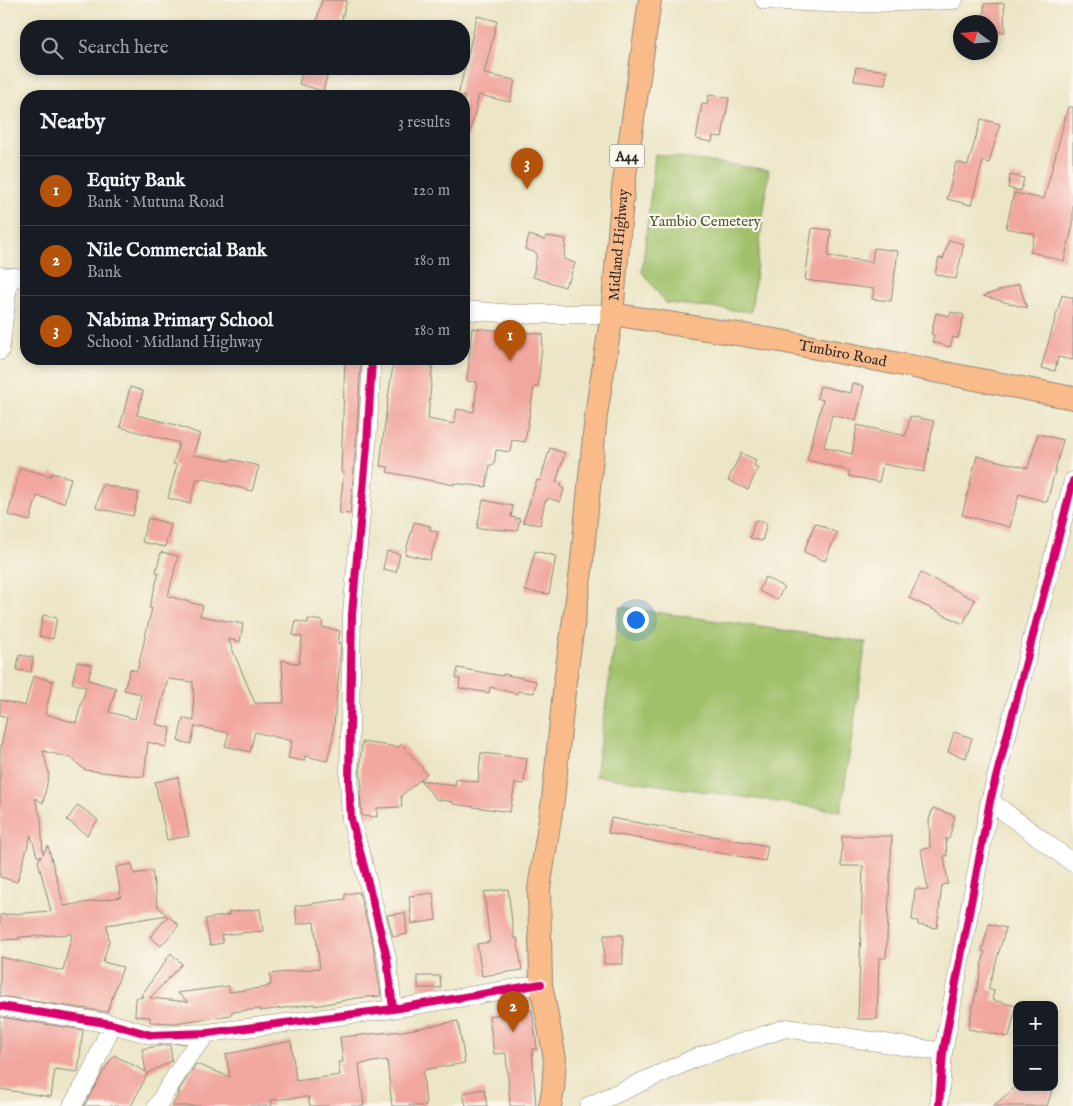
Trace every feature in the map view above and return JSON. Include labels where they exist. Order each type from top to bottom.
[{"type":"main road","name":"Midland Highway","points":[[550,1106],[555,1059],[541,984],[539,889],[553,800],[565,682],[581,571],[596,416],[612,314],[623,189],[650,0]]},
{"type":"main road","name":"Timbiro Road","points":[[612,314],[781,340],[1073,398]]},
{"type":"street","points":[[764,0],[845,4],[954,0]]},
{"type":"street","points":[[0,350],[12,277]]},
{"type":"street","points":[[470,310],[516,314],[612,314]]},
{"type":"street","points":[[372,365],[367,445],[352,614],[349,780],[351,819],[387,958],[393,1009]]},
{"type":"street","points":[[938,1106],[944,1052],[990,801],[1073,481]]},
{"type":"street","points":[[990,801],[1073,863]]},
{"type":"street","points":[[0,1006],[112,1024],[151,1034],[208,1033],[393,1009],[541,984]]},
{"type":"street","points":[[72,1106],[93,1069],[112,1024]]},
{"type":"street","points":[[589,1106],[695,1058],[786,1028],[944,1052]]},
{"type":"street","points":[[157,1106],[188,1056],[208,1033]]},
{"type":"green space","name":"Yambio Cemetery","points":[[655,154],[769,170],[751,312],[666,303],[642,272]]},
{"type":"green space","points":[[620,607],[866,642],[841,811],[595,776]]},
{"type":"building","points":[[322,0],[347,0],[342,20],[317,20]]},
{"type":"building","points":[[1004,3],[1005,32],[998,32],[998,15],[984,15],[984,4]]},
{"type":"building","points":[[477,16],[497,21],[484,74],[515,80],[510,102],[479,95],[470,133],[470,90],[459,90],[463,75],[470,75],[470,45]]},
{"type":"building","points":[[856,67],[887,71],[885,85],[854,81]]},
{"type":"building","points":[[301,75],[327,75],[323,90],[299,84]]},
{"type":"building","points":[[709,95],[729,98],[722,137],[713,136],[712,142],[696,139],[702,104],[707,105]]},
{"type":"building","points":[[1068,107],[1073,107],[1073,225],[1064,261],[1030,252],[1035,234],[1006,228],[1014,193],[1044,199]]},
{"type":"building","points":[[981,119],[1000,124],[989,163],[983,161],[971,205],[947,199],[956,162],[968,165]]},
{"type":"building","points":[[1010,175],[1024,178],[1021,191],[1008,188]]},
{"type":"building","points":[[812,228],[831,230],[828,256],[872,262],[874,248],[898,251],[891,301],[872,299],[874,289],[805,280]]},
{"type":"building","points":[[529,235],[545,240],[546,236],[566,239],[564,259],[575,263],[565,287],[533,277],[537,253],[525,249]]},
{"type":"building","points":[[949,240],[964,244],[956,279],[935,274],[939,258],[943,259]]},
{"type":"building","points":[[1019,284],[1027,308],[983,296]]},
{"type":"building","points":[[1062,295],[1073,298],[1073,360],[1058,357],[1055,371],[1041,368]]},
{"type":"building","points":[[951,312],[964,315],[958,338],[953,337],[950,347],[932,342],[934,335],[931,334],[936,313],[950,316]]},
{"type":"building","points":[[472,328],[543,334],[538,387],[534,387],[525,442],[512,440],[510,452],[496,450],[494,465],[490,465],[486,487],[454,483],[454,485],[387,472],[389,467],[380,466],[393,365],[432,365],[428,419],[454,424],[457,409],[474,412],[477,382],[467,381]]},
{"type":"building","points":[[345,365],[361,365],[350,514],[339,513],[344,472],[341,472]]},
{"type":"building","points":[[852,383],[864,386],[856,421],[832,415],[824,447],[852,454],[857,425],[906,436],[910,416],[934,421],[924,472],[883,464],[879,482],[849,476],[850,471],[807,460],[823,400],[817,398],[820,386],[850,393]]},
{"type":"building","points":[[130,387],[143,391],[137,415],[176,425],[200,434],[193,455],[230,461],[230,459],[259,466],[252,491],[201,478],[200,480],[197,479],[190,504],[168,498],[177,465],[173,464],[179,443],[120,427]]},
{"type":"building","points":[[1038,434],[1063,440],[1047,502],[1019,494],[1010,527],[962,515],[977,456],[1028,468]]},
{"type":"building","points":[[550,448],[565,453],[556,482],[562,484],[561,487],[564,489],[560,502],[548,498],[545,501],[540,525],[523,522],[537,480],[540,481]]},
{"type":"building","points":[[741,453],[756,460],[754,466],[758,468],[748,490],[728,480]]},
{"type":"building","points":[[20,468],[51,476],[51,473],[71,478],[64,503],[37,496],[30,521],[8,515]]},
{"type":"building","points":[[102,484],[139,493],[133,516],[96,508]]},
{"type":"building","points":[[483,500],[513,506],[511,517],[520,519],[517,531],[477,528]]},
{"type":"building","points":[[148,518],[171,524],[165,547],[142,542]]},
{"type":"building","points":[[755,520],[767,523],[762,541],[750,538]]},
{"type":"building","points":[[414,522],[430,526],[430,530],[438,532],[430,560],[405,554]]},
{"type":"building","points":[[815,523],[837,533],[825,561],[804,552]]},
{"type":"building","points":[[387,551],[400,554],[396,572],[383,569]]},
{"type":"building","points":[[535,551],[556,556],[549,594],[525,591]]},
{"type":"building","points":[[161,552],[178,556],[168,596],[203,606],[200,616],[243,624],[240,642],[228,639],[255,703],[284,703],[282,660],[299,664],[302,637],[293,635],[296,621],[308,623],[308,619],[323,621],[322,627],[340,631],[338,643],[341,643],[333,736],[327,761],[305,756],[304,761],[288,758],[292,741],[255,732],[250,752],[225,746],[229,733],[195,726],[191,744],[178,741],[183,718],[194,721],[193,682],[168,679],[156,724],[171,728],[166,747],[148,742],[144,777],[85,770],[71,758],[43,751],[49,774],[43,803],[35,798],[41,819],[43,854],[48,846],[64,906],[121,897],[116,867],[132,864],[134,874],[152,871],[158,907],[167,915],[107,925],[109,941],[103,962],[123,967],[107,1012],[0,996],[0,957],[63,971],[72,934],[0,940],[0,915],[51,911],[38,861],[41,856],[37,856],[31,835],[17,882],[0,877],[0,752],[7,717],[0,715],[0,700],[25,706],[33,676],[53,681],[45,714],[76,723],[86,687],[72,683],[77,662],[92,665],[88,680],[116,688],[109,712],[135,719],[141,694],[124,690],[130,669],[137,671],[152,608],[149,608],[159,573],[156,572]]},
{"type":"building","points":[[921,573],[975,600],[963,624],[909,598]]},
{"type":"building","points":[[765,577],[784,587],[777,600],[759,591]]},
{"type":"building","points":[[43,615],[57,618],[53,639],[39,636]]},
{"type":"building","points":[[19,655],[33,657],[31,672],[17,670]]},
{"type":"building","points":[[458,668],[536,681],[534,693],[518,691],[517,694],[490,687],[489,693],[459,688],[460,679],[456,678]]},
{"type":"building","points":[[954,732],[972,738],[966,758],[948,752]]},
{"type":"building","points":[[362,742],[398,747],[402,744],[427,774],[401,796],[402,807],[377,808],[377,817],[362,816],[360,767]]},
{"type":"building","points":[[481,753],[527,758],[524,784],[515,783],[510,812],[453,804],[453,802],[436,799],[420,780],[455,786],[456,779],[478,782]]},
{"type":"building","points":[[178,777],[189,836],[167,840],[155,782]]},
{"type":"building","points":[[78,805],[98,820],[87,835],[67,820]]},
{"type":"building","points":[[933,808],[955,816],[949,839],[946,839],[947,856],[944,856],[948,884],[942,885],[937,928],[918,925],[918,921],[912,920],[915,889],[928,890],[921,849],[930,848],[929,820]]},
{"type":"building","points":[[611,818],[768,846],[765,861],[608,833]]},
{"type":"building","points":[[842,836],[892,836],[886,958],[879,958],[877,1019],[858,1019],[863,866],[841,866]]},
{"type":"building","points":[[508,889],[514,938],[517,938],[522,970],[482,976],[477,944],[490,942],[484,892]]},
{"type":"building","points":[[359,892],[373,944],[381,996],[356,998],[315,1006],[315,1004],[260,1011],[260,1009],[231,1012],[231,1015],[175,1023],[150,1022],[150,1017],[135,1016],[136,998],[143,997],[141,996],[171,953],[182,964],[150,998],[189,1002],[177,993],[229,986],[229,992],[268,987],[268,985],[271,985],[270,974],[320,968],[314,922],[297,924],[295,906],[345,899],[345,894]]},
{"type":"building","points":[[433,893],[436,920],[412,924],[409,896]]},
{"type":"building","points":[[260,909],[263,931],[221,935],[223,943],[210,945],[205,919],[229,915],[229,912]]},
{"type":"building","points":[[405,913],[407,934],[393,937],[387,915]]},
{"type":"building","points":[[168,916],[179,925],[161,946],[150,937]]},
{"type":"building","points":[[989,924],[1006,928],[988,989],[994,991],[992,1000],[1013,1005],[1013,1019],[1009,1037],[968,1029],[985,952],[982,951]]},
{"type":"building","points":[[604,935],[623,935],[623,964],[604,964]]},
{"type":"building","points":[[418,976],[440,976],[441,988],[418,988]]},
{"type":"building","points":[[532,1010],[537,1049],[532,1049],[536,1106],[510,1106],[506,1053],[494,1054],[489,1016]]},
{"type":"building","points":[[0,1017],[83,1030],[78,1072],[55,1069],[51,1097],[0,1089]]},
{"type":"building","points":[[458,1021],[465,1063],[423,1070],[426,1106],[392,1106],[387,1060],[359,1064],[364,1106],[310,1106],[308,1097],[305,1097],[271,1100],[272,1106],[172,1106],[180,1092],[178,1092],[196,1064],[230,1077],[226,1054],[291,1041],[296,1081],[340,1075],[338,1062],[343,1062],[340,1037],[403,1031]]},
{"type":"building","points":[[170,1045],[172,1061],[148,1073],[131,1106],[84,1106],[114,1055],[146,1072],[142,1049]]},
{"type":"building","points":[[484,1089],[487,1106],[466,1106],[463,1093]]},
{"type":"building","points":[[1013,1089],[1013,1091],[1052,1091],[1047,1106],[993,1106]]},
{"type":"cycle path","points":[[372,365],[367,445],[352,614],[349,780],[351,819],[387,958],[393,1009]]},
{"type":"cycle path","points":[[939,1106],[943,1052],[990,801],[1073,481]]},
{"type":"cycle path","points":[[0,1006],[112,1024],[151,1035],[208,1033],[393,1009],[541,984]]},
{"type":"place","name":"Nabima Primary School","points":[[527,189]]},
{"type":"place","name":"Equity Bank","points":[[510,361]]},
{"type":"place","name":"Nile Commercial Bank","points":[[513,1032]]}]
